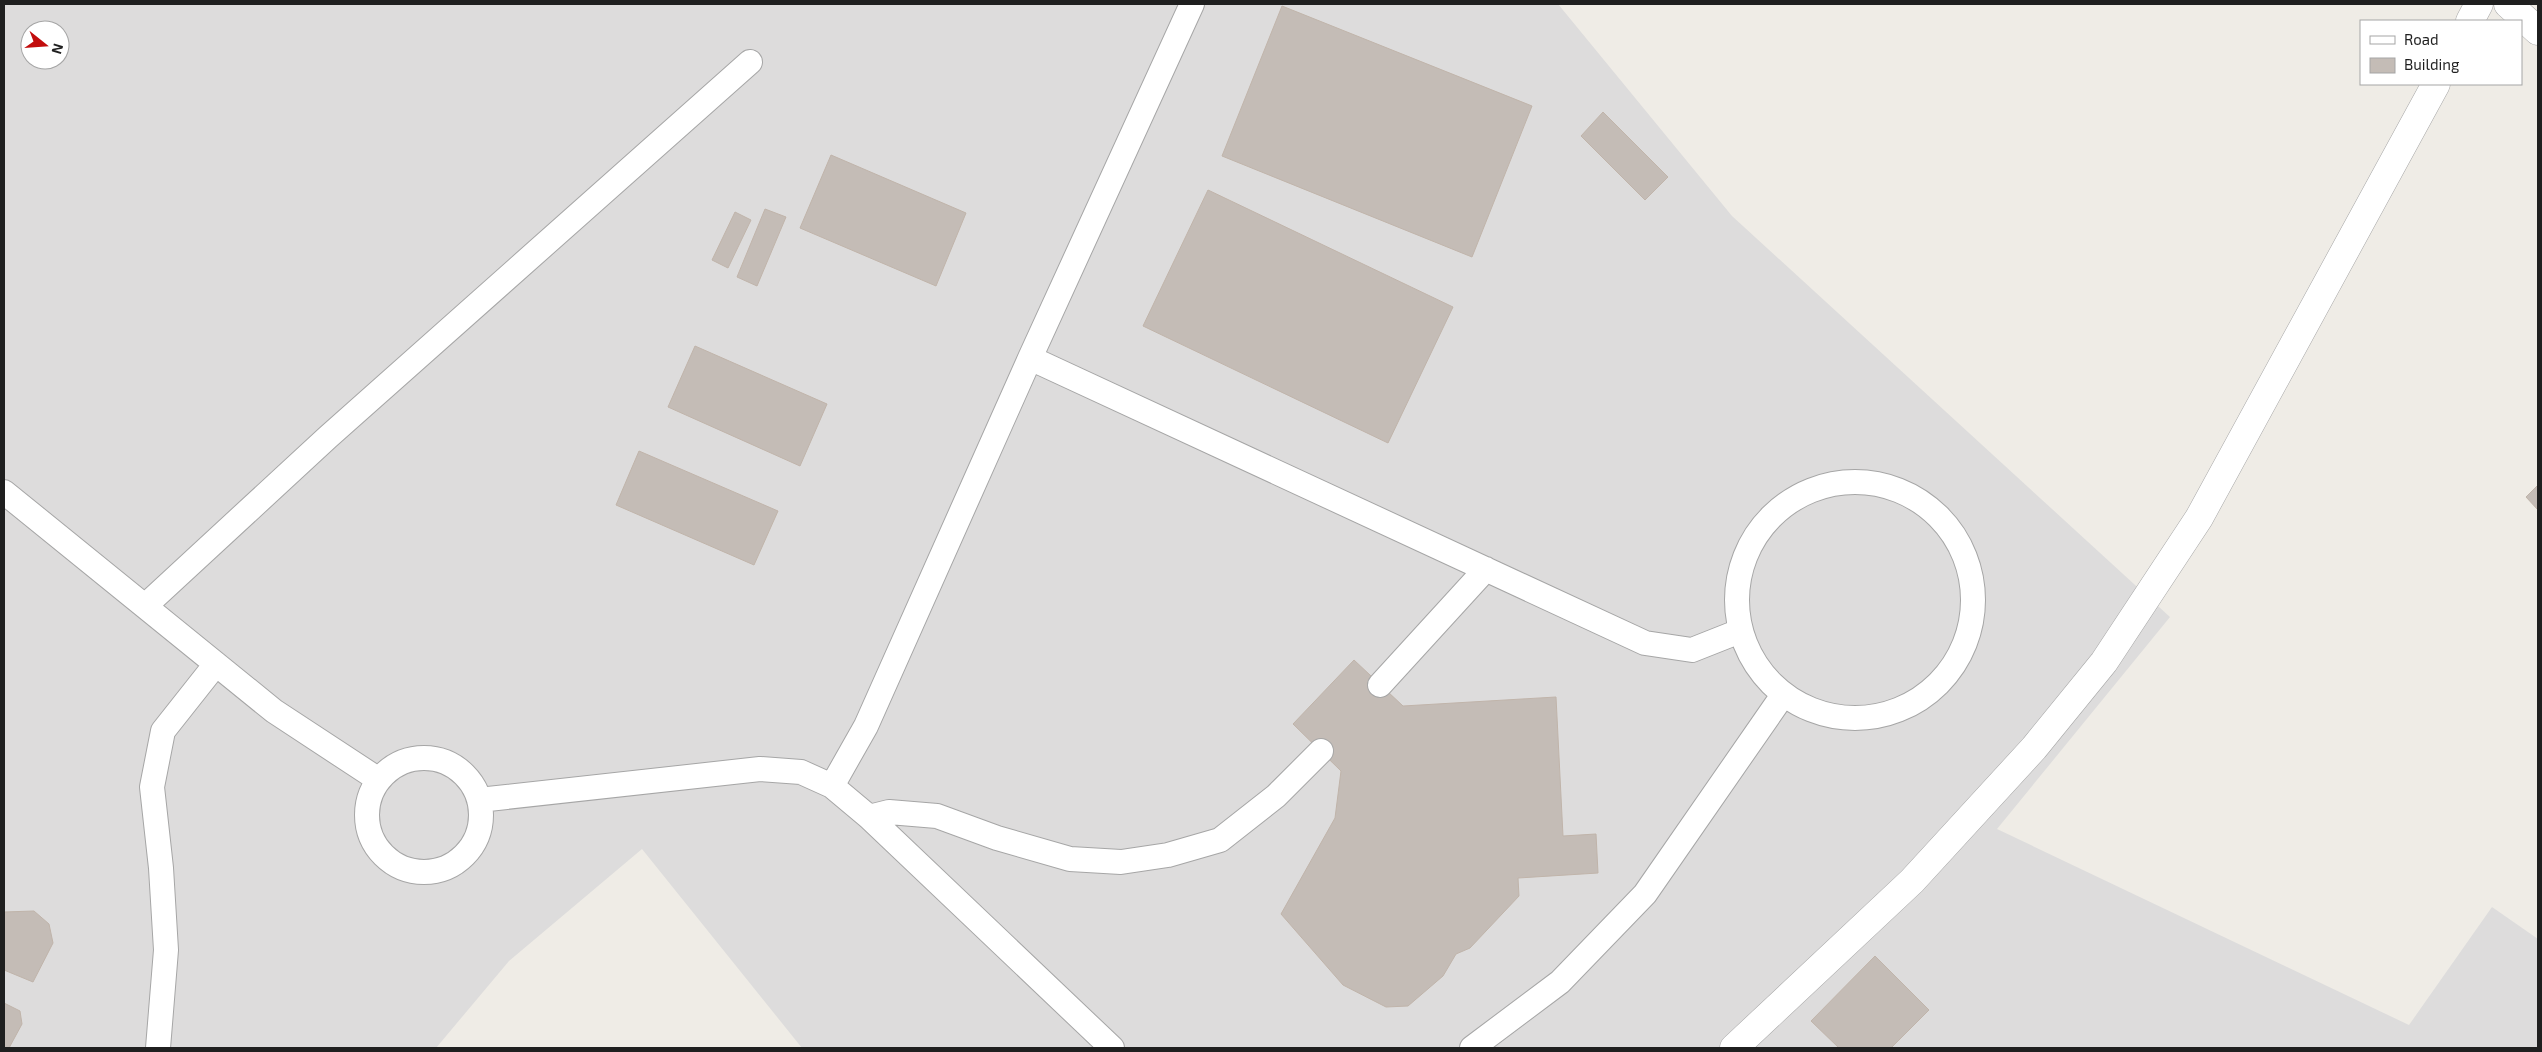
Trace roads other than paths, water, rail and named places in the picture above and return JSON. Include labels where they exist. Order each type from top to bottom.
[{"type":"street","points":[[2471,20],[2479,4]]},
{"type":"street","points":[[2508,4],[2538,31]]},
{"type":"street","points":[[1734,1048],[1912,880],[2034,748],[2104,662],[2199,518],[2435,85]]},
{"type":"lane","points":[[832,786],[866,726],[1030,358],[1192,4]]},
{"type":"lane","points":[[145,606],[328,437],[750,62]]},
{"type":"lane","points":[[1030,358],[1645,643],[1692,650],[1740,631]]},
{"type":"lane","points":[[1872,482],[1909,494],[1940,518],[1962,550],[1973,588],[1970,627],[1955,664],[1929,694],[1895,713],[1855,720],[1817,714],[1783,695],[1756,667],[1740,631],[1736,592],[1746,554],[1766,521],[1796,496],[1833,483],[1872,482]]},
{"type":"lane","points":[[4,492],[274,711],[379,780]]},
{"type":"lane","points":[[1380,685],[1486,569]]},
{"type":"lane","points":[[158,1048],[166,950],[161,868],[152,788],[163,730],[216,664]]},
{"type":"lane","points":[[1472,1048],[1560,982],[1645,894],[1783,695]]},
{"type":"lane","points":[[868,817],[889,812],[937,816],[997,838],[1070,859],[1121,862],[1168,856],[1220,840],[1276,796],[1322,751]]},
{"type":"lane","points":[[427,757],[444,761],[460,770],[472,783],[479,800],[481,818],[477,835],[468,851],[455,863],[439,870],[421,872],[404,869],[388,860],[377,847],[369,831],[367,813],[370,795],[379,780],[392,768],[408,760],[427,757]]},
{"type":"lane","points":[[479,800],[760,769],[801,772],[832,786],[868,817],[1112,1048]]}]
